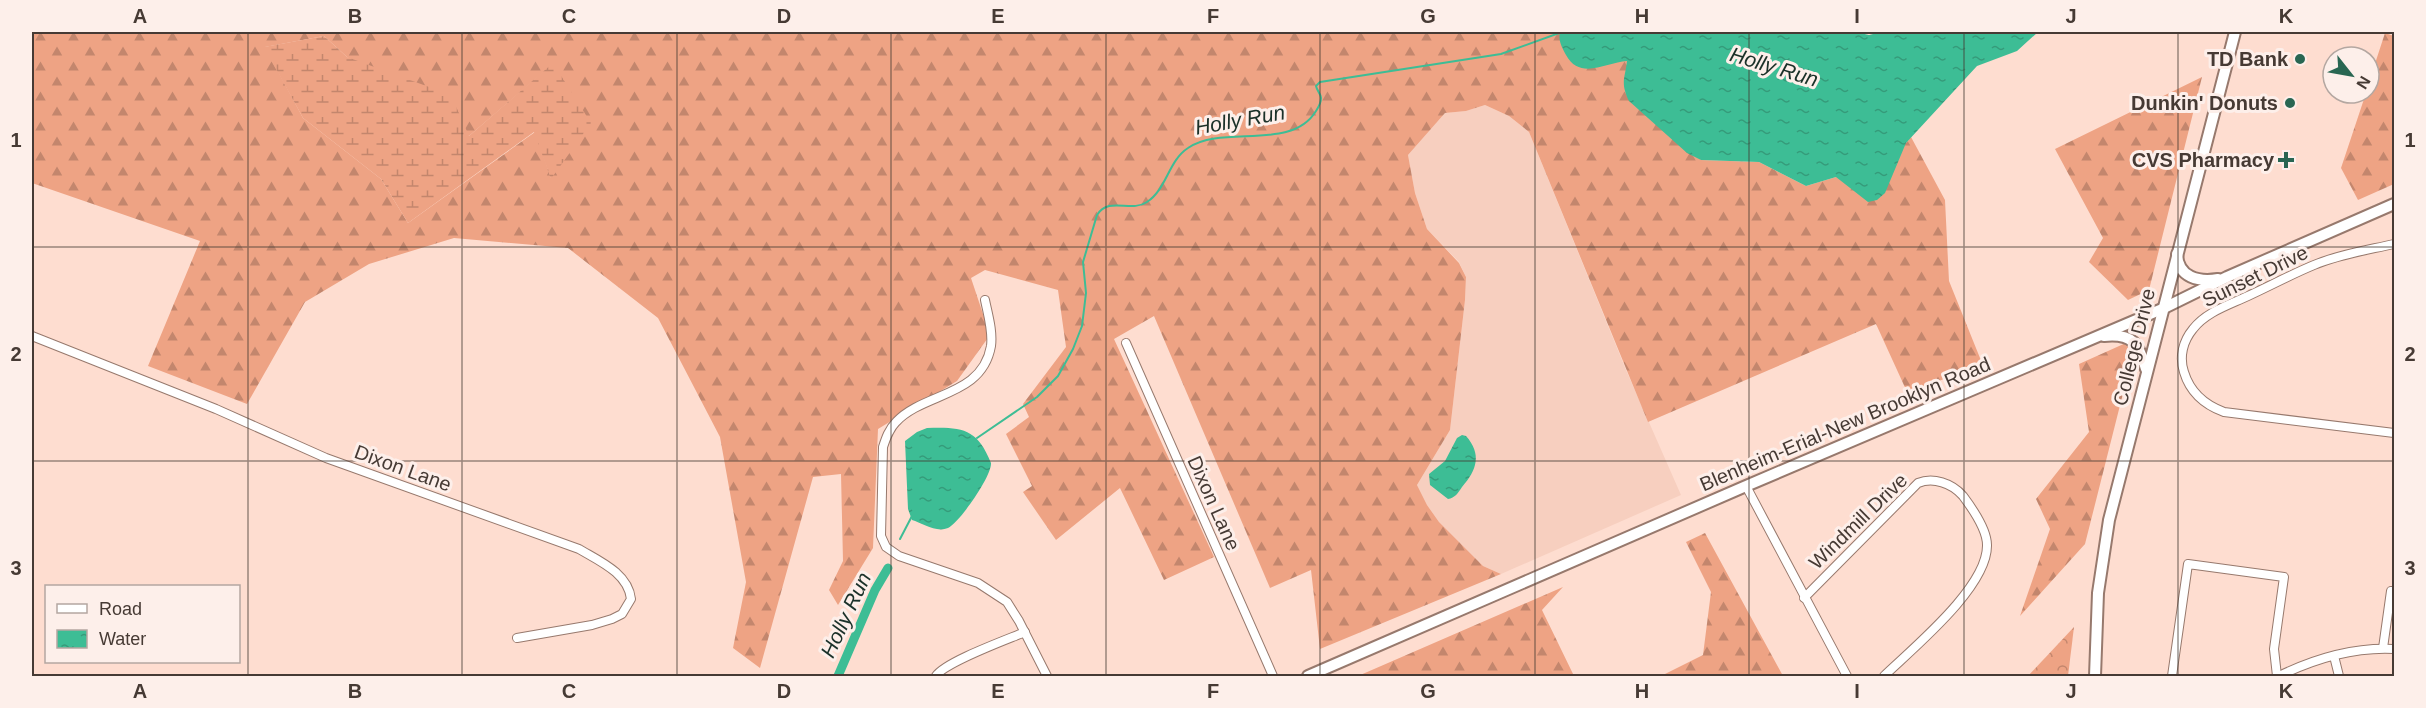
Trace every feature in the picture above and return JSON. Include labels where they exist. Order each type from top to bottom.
[{"type":"main road","name":"College Drive","points":[[2095,676],[2098,593],[2109,520],[2235,32]]},
{"type":"main road","name":"Blenheim-Erial-New Brooklyn Road","points":[[1308,676],[2162,309],[2227,277],[2394,204]]},
{"type":"main road","points":[[2177,251],[2179,266],[2190,277],[2209,280],[2227,277]]},
{"type":"main road","points":[[2086,341],[2110,336],[2130,339],[2139,347],[2146,370]]},
{"type":"street","name":"Sunset Drive","points":[[2394,244],[2351,253],[2315,264],[2215,312],[2192,330],[2181,353],[2183,370],[2189,385],[2215,409],[2394,433]]},
{"type":"street","points":[[985,300],[991,348],[978,372],[957,390],[906,413],[888,433],[883,447],[881,536],[886,547],[903,557],[978,583],[1006,602],[1025,632],[1047,676]]},
{"type":"street","name":"Dixon Lane","points":[[32,336],[216,409],[329,459],[579,549],[602,563],[627,584],[631,599],[622,614],[592,625],[517,638]]},
{"type":"street","name":"Dixon Lane","points":[[1126,343],[1272,676]]},
{"type":"street","name":"Windmill Drive","points":[[1804,598],[1918,483],[1926,480],[1944,482],[1962,495],[1983,528],[1987,543],[1983,566],[1965,595],[1884,676]]},
{"type":"street","name":"Windmill Drive","points":[[1746,486],[1847,676]]},
{"type":"street","points":[[2172,676],[2188,564],[2284,577],[2274,648],[2278,676],[2305,664],[2334,656],[2383,648],[2394,649]]},
{"type":"street","points":[[2383,648],[2391,591]]},
{"type":"street","points":[[936,676],[939,671],[971,654],[1025,632]]},
{"type":"street","points":[[2334,656],[2339,676]]},
{"type":"shaded area","points":[[1485,105],[1509,116],[1529,132],[1626,370],[1681,495],[1501,574],[1483,566],[1439,522],[1417,485],[1450,430],[1466,277],[1459,262],[1427,229],[1415,193],[1408,155],[1445,113],[1466,111]]},
{"type":"green space","points":[[32,32],[1567,32],[1627,61],[1701,160],[1759,162],[1806,186],[1836,177],[1906,143],[1911,137],[1945,200],[1949,281],[1982,363],[1908,394],[1876,324],[1648,422],[1529,132],[1509,116],[1485,105],[1466,111],[1445,113],[1408,155],[1415,193],[1427,229],[1459,263],[1466,277],[1465,300],[1450,430],[1417,485],[1439,522],[1483,566],[1501,574],[1320,649],[1311,570],[1270,588],[1154,316],[1114,339],[1214,557],[1164,580],[1120,488],[1056,540],[1023,492],[1032,486],[1006,434],[1029,417],[1023,404],[1066,347],[1058,290],[985,270],[971,278],[990,335],[957,381],[878,429],[873,548],[838,605],[829,590],[843,561],[841,474],[813,477],[760,668],[733,648],[746,582],[720,437],[658,318],[568,248],[454,238],[369,264],[305,302],[247,404],[148,366],[200,241],[32,183]],"holes":[[[324,36],[347,57],[469,136],[553,64],[551,178],[535,132],[408,223],[381,179],[303,118],[265,47]]]},
{"type":"green space","points":[[2385,33],[2394,36],[2394,184],[2358,200],[2341,168],[2362,105],[2381,105],[2381,45]]},
{"type":"green space","points":[[324,36],[347,57],[451,95],[469,136],[553,63],[591,123],[551,179],[534,132],[408,223],[381,179],[303,118],[264,47]]},
{"type":"green space","points":[[2202,77],[2149,290],[2128,300],[2089,262],[2103,238],[2055,149]]},
{"type":"green space","points":[[2137,338],[2085,544],[2020,616],[2050,529],[2036,499],[2089,432],[2079,364]]},
{"type":"green space","points":[[1705,533],[1783,676],[1661,676],[1703,655],[1711,592],[1686,542]]},
{"type":"green space","points":[[1563,587],[1542,610],[1574,676],[1358,676]]},
{"type":"green space","points":[[2074,627],[2068,676],[2028,676]]},
{"type":"water","points":[[1560,32],[1856,32],[1869,35],[1881,32],[2038,32],[2017,51],[1977,66],[1906,143],[1885,193],[1877,200],[1868,202],[1836,177],[1806,186],[1759,162],[1701,160],[1687,153],[1629,101],[1624,85],[1627,61],[1586,69],[1579,67],[1572,63],[1566,55],[1560,41]]},
{"type":"water","points":[[927,428],[950,428],[967,432],[980,443],[991,463],[981,488],[967,508],[953,524],[943,529],[912,520],[908,509],[905,441]]},
{"type":"water","points":[[1462,435],[1466,436],[1471,443],[1476,462],[1467,481],[1453,498],[1448,499],[1430,485],[1429,474],[1445,461],[1457,438]]},
{"type":"waterway","name":"Holly Run","points":[[977,438],[1037,397],[1058,376],[1073,349],[1082,326],[1086,293],[1083,262],[1097,215],[1108,206],[1134,206],[1147,202],[1159,190],[1176,160],[1188,148],[1203,141],[1219,138],[1290,131],[1305,123],[1317,110],[1321,98],[1316,86],[1320,82],[1501,54],[1562,32]]},
{"type":"waterway","name":"Holly Run","points":[[900,539],[912,516]]},
{"type":"waterway","name":"Holly Run","points":[[838,676],[875,590],[888,568]]},
{"type":"place","name":"TD Bank","points":[[2300,59]]},
{"type":"place","name":"Dunkin' Donuts","points":[[2290,103]]},
{"type":"place","name":"CVS Pharmacy","points":[[2286,160]]}]
